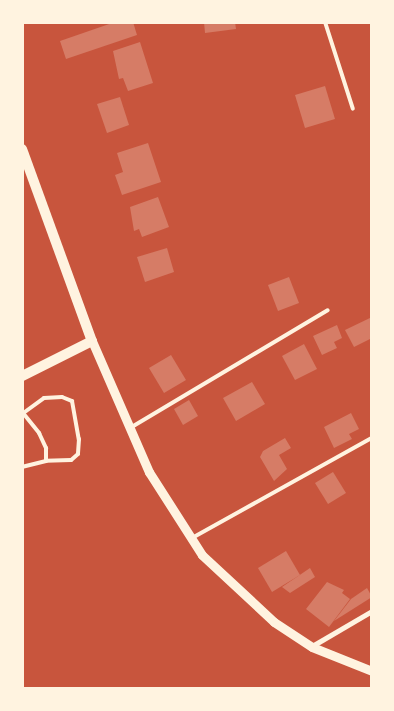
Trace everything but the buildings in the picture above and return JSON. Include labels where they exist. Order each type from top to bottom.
[{"type":"main road","points":[[22,149],[92,341],[22,376]]},
{"type":"street","points":[[92,341],[149,472],[190,539],[202,555],[274,622],[312,647],[372,671]]},
{"type":"street","points":[[312,647],[372,610]]},
{"type":"lane","points":[[325,22],[352,109]]},
{"type":"lane","points":[[130,428],[328,310]]},
{"type":"lane","points":[[22,467],[46,461],[71,460],[78,454],[77,414],[72,401],[62,397],[44,398],[23,413],[39,433],[46,448],[46,461]]},
{"type":"lane","points":[[190,539],[372,438]]}]
